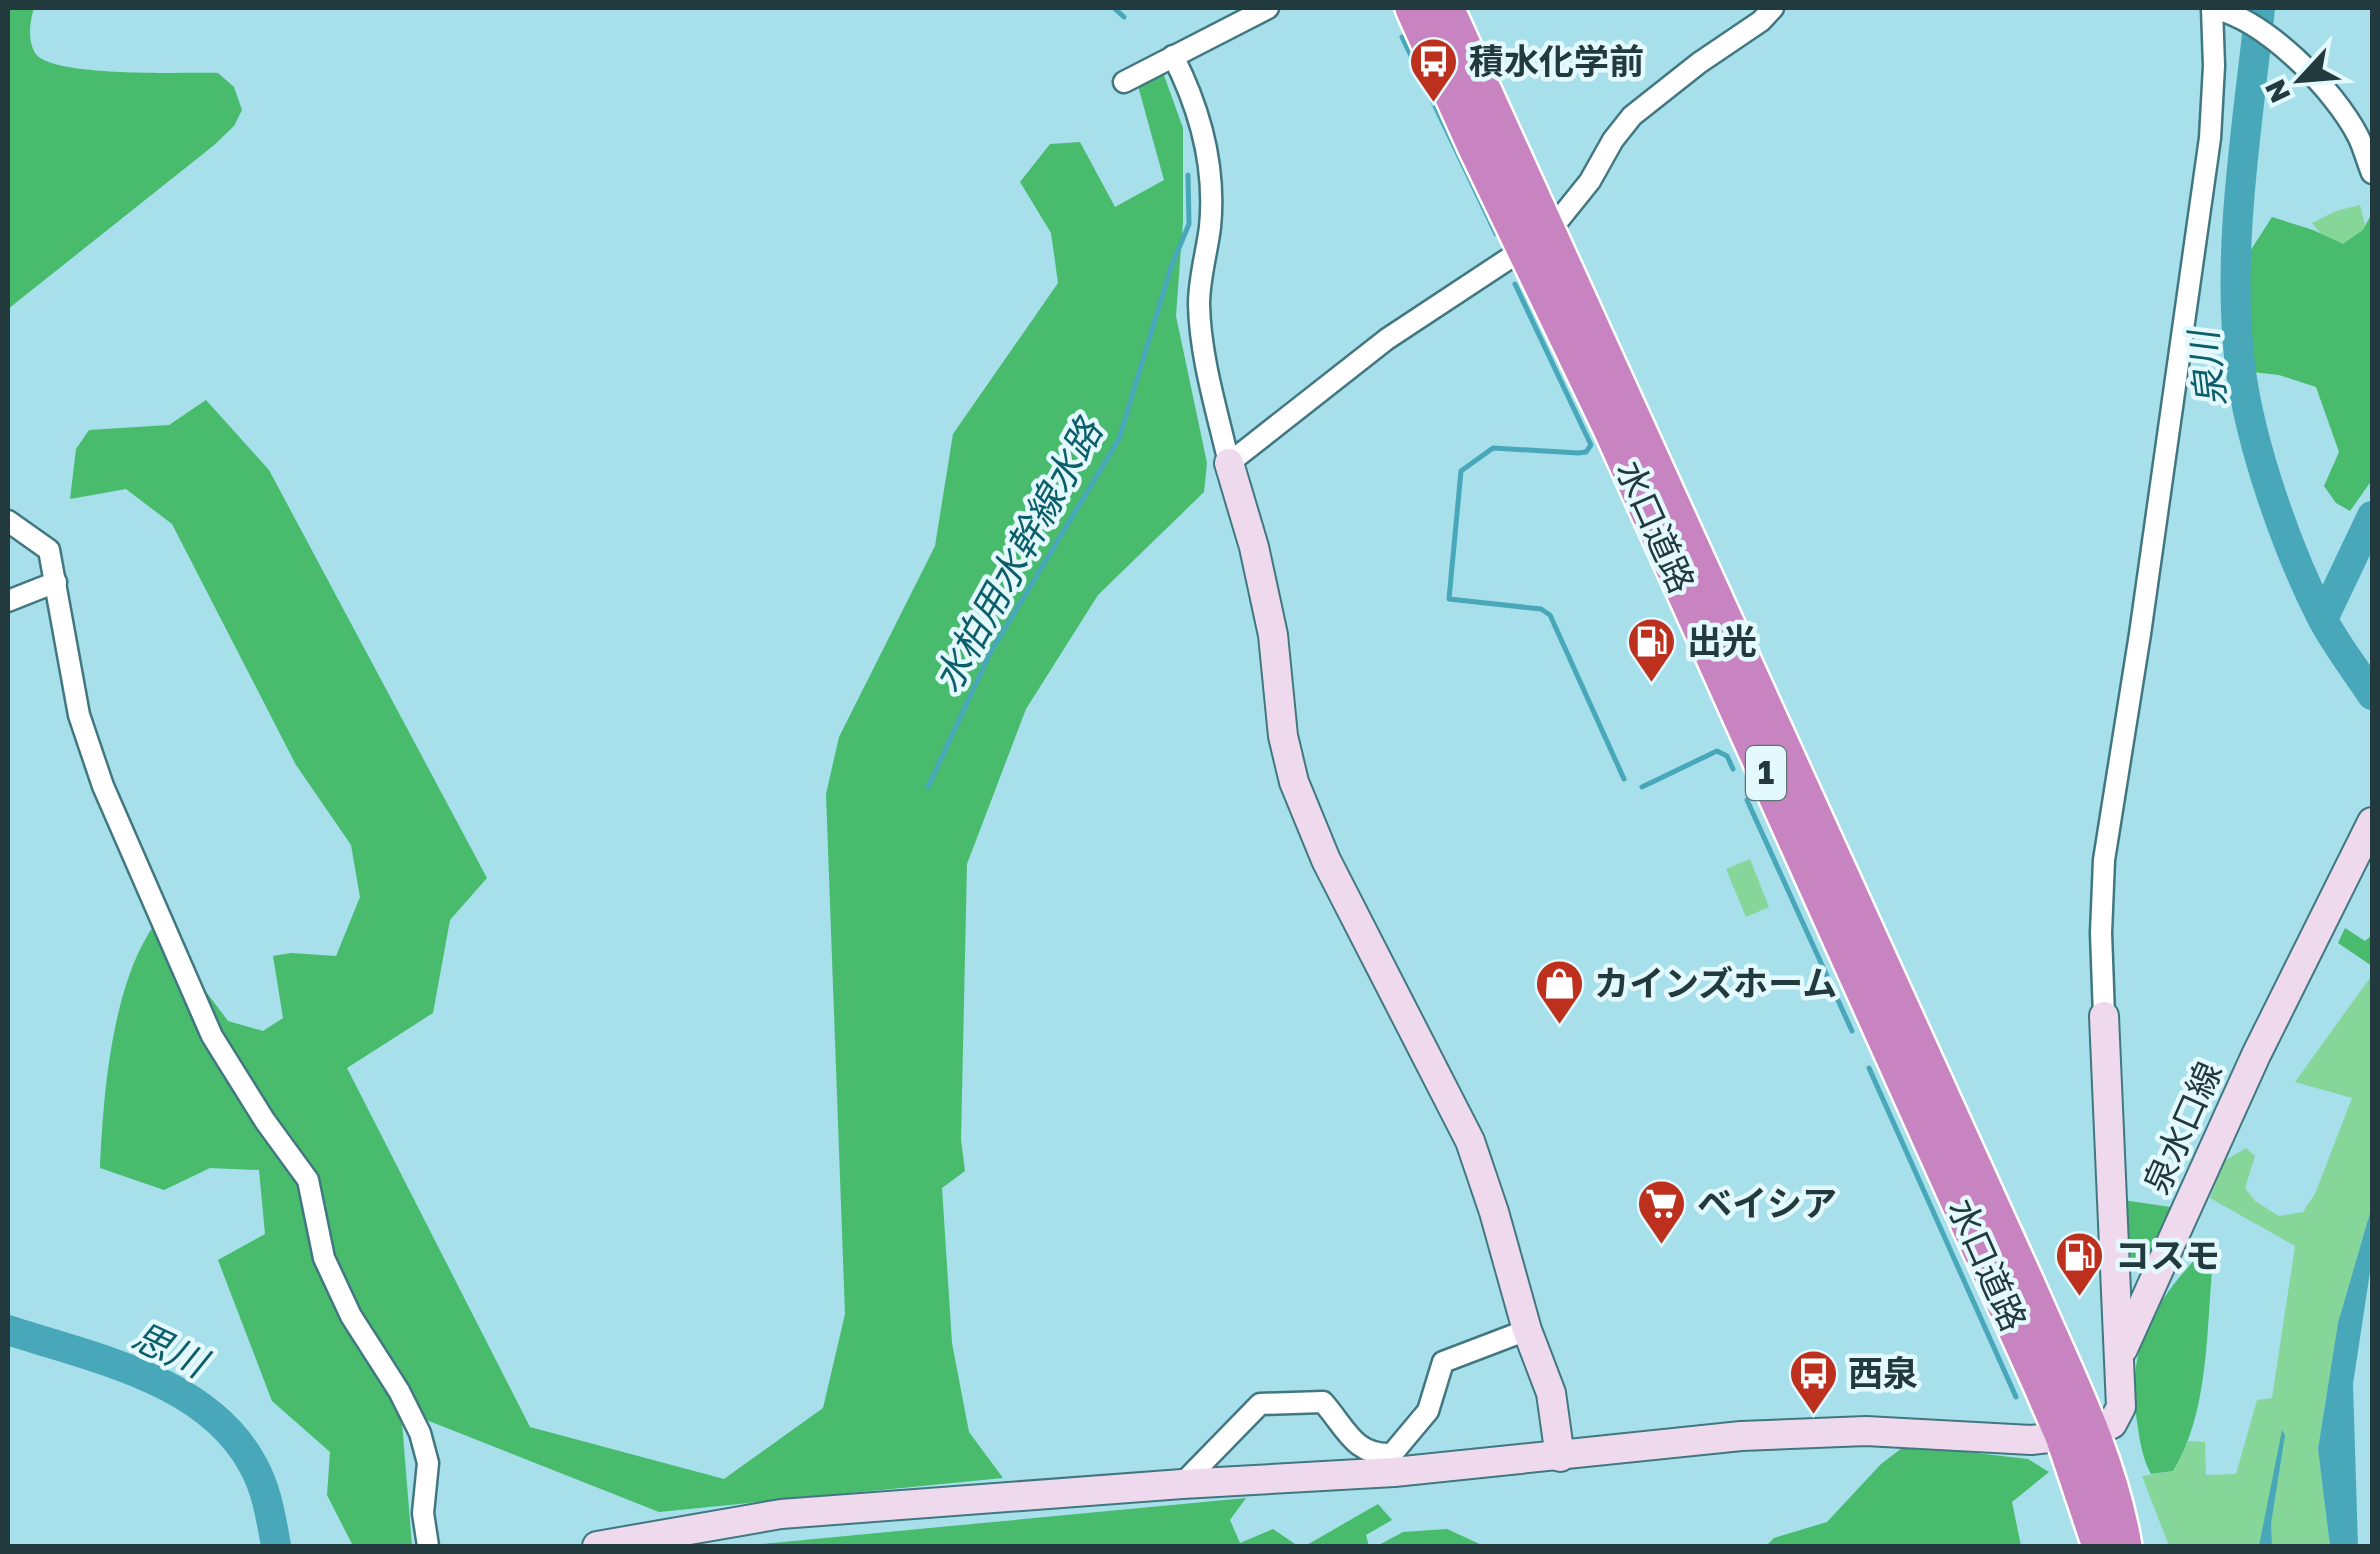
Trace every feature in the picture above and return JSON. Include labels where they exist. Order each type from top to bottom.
[{"type":"highway","name":"水口道路","points":[[1413,8],[1536,240],[1929,1066],[2077,1435],[2121,1524],[2124,1546]]},
{"type":"highway","name":"水口道路","points":[[1446,8],[1536,240]]},
{"type":"highway","name":"水口道路","points":[[2077,1435],[2100,1546]]},
{"type":"street","points":[[1124,82],[1268,8]]},
{"type":"street","points":[[1229,462],[1387,340],[1536,240],[1590,180],[1632,116],[1761,21],[1772,8]]},
{"type":"street","points":[[2121,1354],[2101,934],[2104,860],[2210,138],[2218,9],[2276,42],[2314,77],[2344,112],[2372,173]]},
{"type":"street","points":[[1174,56],[1203,123],[1210,223],[1199,302],[1205,360],[1273,635],[1284,736],[1294,782],[1326,860],[1470,1140],[1527,1330],[1551,1393],[1560,1457]]},
{"type":"street","points":[[8,521],[49,550],[79,716],[102,786],[212,1036],[265,1121],[308,1180],[324,1258],[351,1316],[400,1391],[420,1433],[428,1463],[423,1513],[428,1546]]},
{"type":"street","points":[[8,601],[56,582]]},
{"type":"street","name":"泉水口線","points":[[2077,1435],[2112,1424],[2122,1407],[2121,1354],[2256,1055],[2372,822]]},
{"type":"street","points":[[1393,1463],[1428,1412],[1443,1362],[1527,1330]]},
{"type":"street","points":[[1182,1484],[1260,1404],[1323,1402],[1358,1448],[1393,1463]]},
{"type":"street","points":[[597,1546],[781,1514],[1182,1484],[1393,1463],[1560,1457],[1812,1431],[2031,1440],[2077,1435]]},
{"type":"green space","points":[[8,8],[34,8],[31,42],[35,53],[46,61],[91,70],[218,73],[234,87],[242,110],[234,126],[213,146],[8,309]]},
{"type":"green space","points":[[1157,56],[1183,128],[1183,221],[1176,316],[1207,463],[1204,492],[1098,595],[1026,709],[967,864],[961,1139],[965,1171],[942,1188],[952,1343],[969,1432],[1003,1478],[659,1512],[401,1410],[412,1546],[353,1546],[327,1495],[330,1452],[272,1401],[218,1260],[265,1234],[259,1170],[210,1168],[164,1190],[100,1168],[107,1075],[119,1008],[140,948],[155,924],[228,1021],[263,1031],[283,1018],[273,956],[336,956],[360,897],[351,845],[296,765],[172,524],[126,489],[70,499],[76,449],[89,430],[169,425],[206,400],[269,470],[487,878],[450,920],[433,1013],[347,1068],[530,1427],[724,1479],[823,1408],[845,1314],[826,794],[839,737],[935,546],[953,434],[1058,283],[1051,233],[1020,182],[1050,144],[1080,142],[1115,207],[1164,180],[1138,86],[1138,61]]},
{"type":"green space","points":[[2360,205],[2368,236],[2347,245],[2329,244],[2312,223],[2336,211]]},
{"type":"green space","points":[[2372,213],[2372,480],[2350,511],[2336,503],[2324,486],[2339,452],[2316,387],[2279,375],[2253,372],[2247,256],[2272,217],[2343,244],[2363,230]]},
{"type":"green space","points":[[1750,859],[1769,907],[1746,917],[1726,869]]},
{"type":"green space","points":[[2345,928],[2365,941],[2372,935],[2372,966],[2338,943]]},
{"type":"green space","points":[[2372,975],[2372,1206],[2338,1323],[2318,1449],[2330,1546],[2169,1546],[2142,1476],[2173,1471],[2188,1441],[2205,1442],[2206,1475],[2236,1474],[2257,1400],[2272,1398],[2295,1246],[2210,1198],[2224,1161],[2246,1148],[2255,1156],[2245,1188],[2255,1201],[2279,1216],[2303,1212],[2315,1194],[2352,1098],[2295,1082]]},
{"type":"green space","points":[[2123,1200],[2177,1208],[2158,1254],[2139,1272],[2121,1263]]},
{"type":"green space","points":[[2199,1255],[2213,1260],[2200,1396],[2185,1447],[2173,1471],[2151,1474],[2143,1456],[2137,1422],[2135,1373],[2139,1351],[2155,1312]]},
{"type":"green space","points":[[1906,1445],[2028,1459],[2049,1472],[2012,1502],[2021,1546],[1766,1546],[1774,1538],[1827,1522],[1881,1464]]},
{"type":"green space","points":[[1246,1498],[1230,1520],[1240,1543],[1273,1529],[1298,1546],[740,1546]]},
{"type":"green space","points":[[1378,1504],[1392,1520],[1366,1535],[1369,1546],[1305,1546]]},
{"type":"green space","points":[[1447,1529],[1484,1546],[1377,1546],[1403,1532]]},
{"type":"water","points":[[2372,1206],[2372,1259],[2353,1384],[2358,1546],[2330,1546],[2318,1449],[2338,1323]]},
{"type":"water","points":[[2282,1430],[2285,1435],[2271,1524],[2272,1546],[2259,1546]]},
{"type":"waterway","name":"水柏用水幹線水路","points":[[1114,8],[1124,17]]},
{"type":"waterway","name":"泉川","points":[[2254,8],[2260,11]]},
{"type":"waterway","name":"泉川","points":[[2260,8],[2237,231],[2236,321],[2245,396],[2271,494],[2295,560],[2328,628],[2372,695]]},
{"type":"waterway","points":[[1402,37],[1496,234]]},
{"type":"waterway","name":"水柏用水幹線水路","points":[[928,787],[990,653],[1119,439],[1171,267],[1189,224],[1188,175]]},
{"type":"waterway","points":[[1515,284],[1591,445],[1586,452],[1578,453],[1493,448],[1461,471],[1449,599],[1541,609],[1550,615],[1624,779]]},
{"type":"waterway","points":[[2323,619],[2372,516]]},
{"type":"waterway","points":[[1642,787],[1717,751],[1727,756],[1733,769]]},
{"type":"waterway","points":[[1747,800],[1852,1031]]},
{"type":"waterway","points":[[1869,1068],[2016,1397]]},
{"type":"waterway","name":"思川","points":[[8,1330],[145,1376],[207,1412],[233,1436],[253,1465],[265,1494],[276,1546]]},
{"type":"place","name":"積水化学前","points":[[1434,104]]},
{"type":"place","name":"出光","points":[[1652,684]]},
{"type":"place","name":"カインズホーム","points":[[1559,1026]]},
{"type":"place","name":"ベイシア","points":[[1662,1246]]},
{"type":"place","name":"コスモ","points":[[2080,1298]]},
{"type":"place","name":"西泉","points":[[1813,1416]]}]
